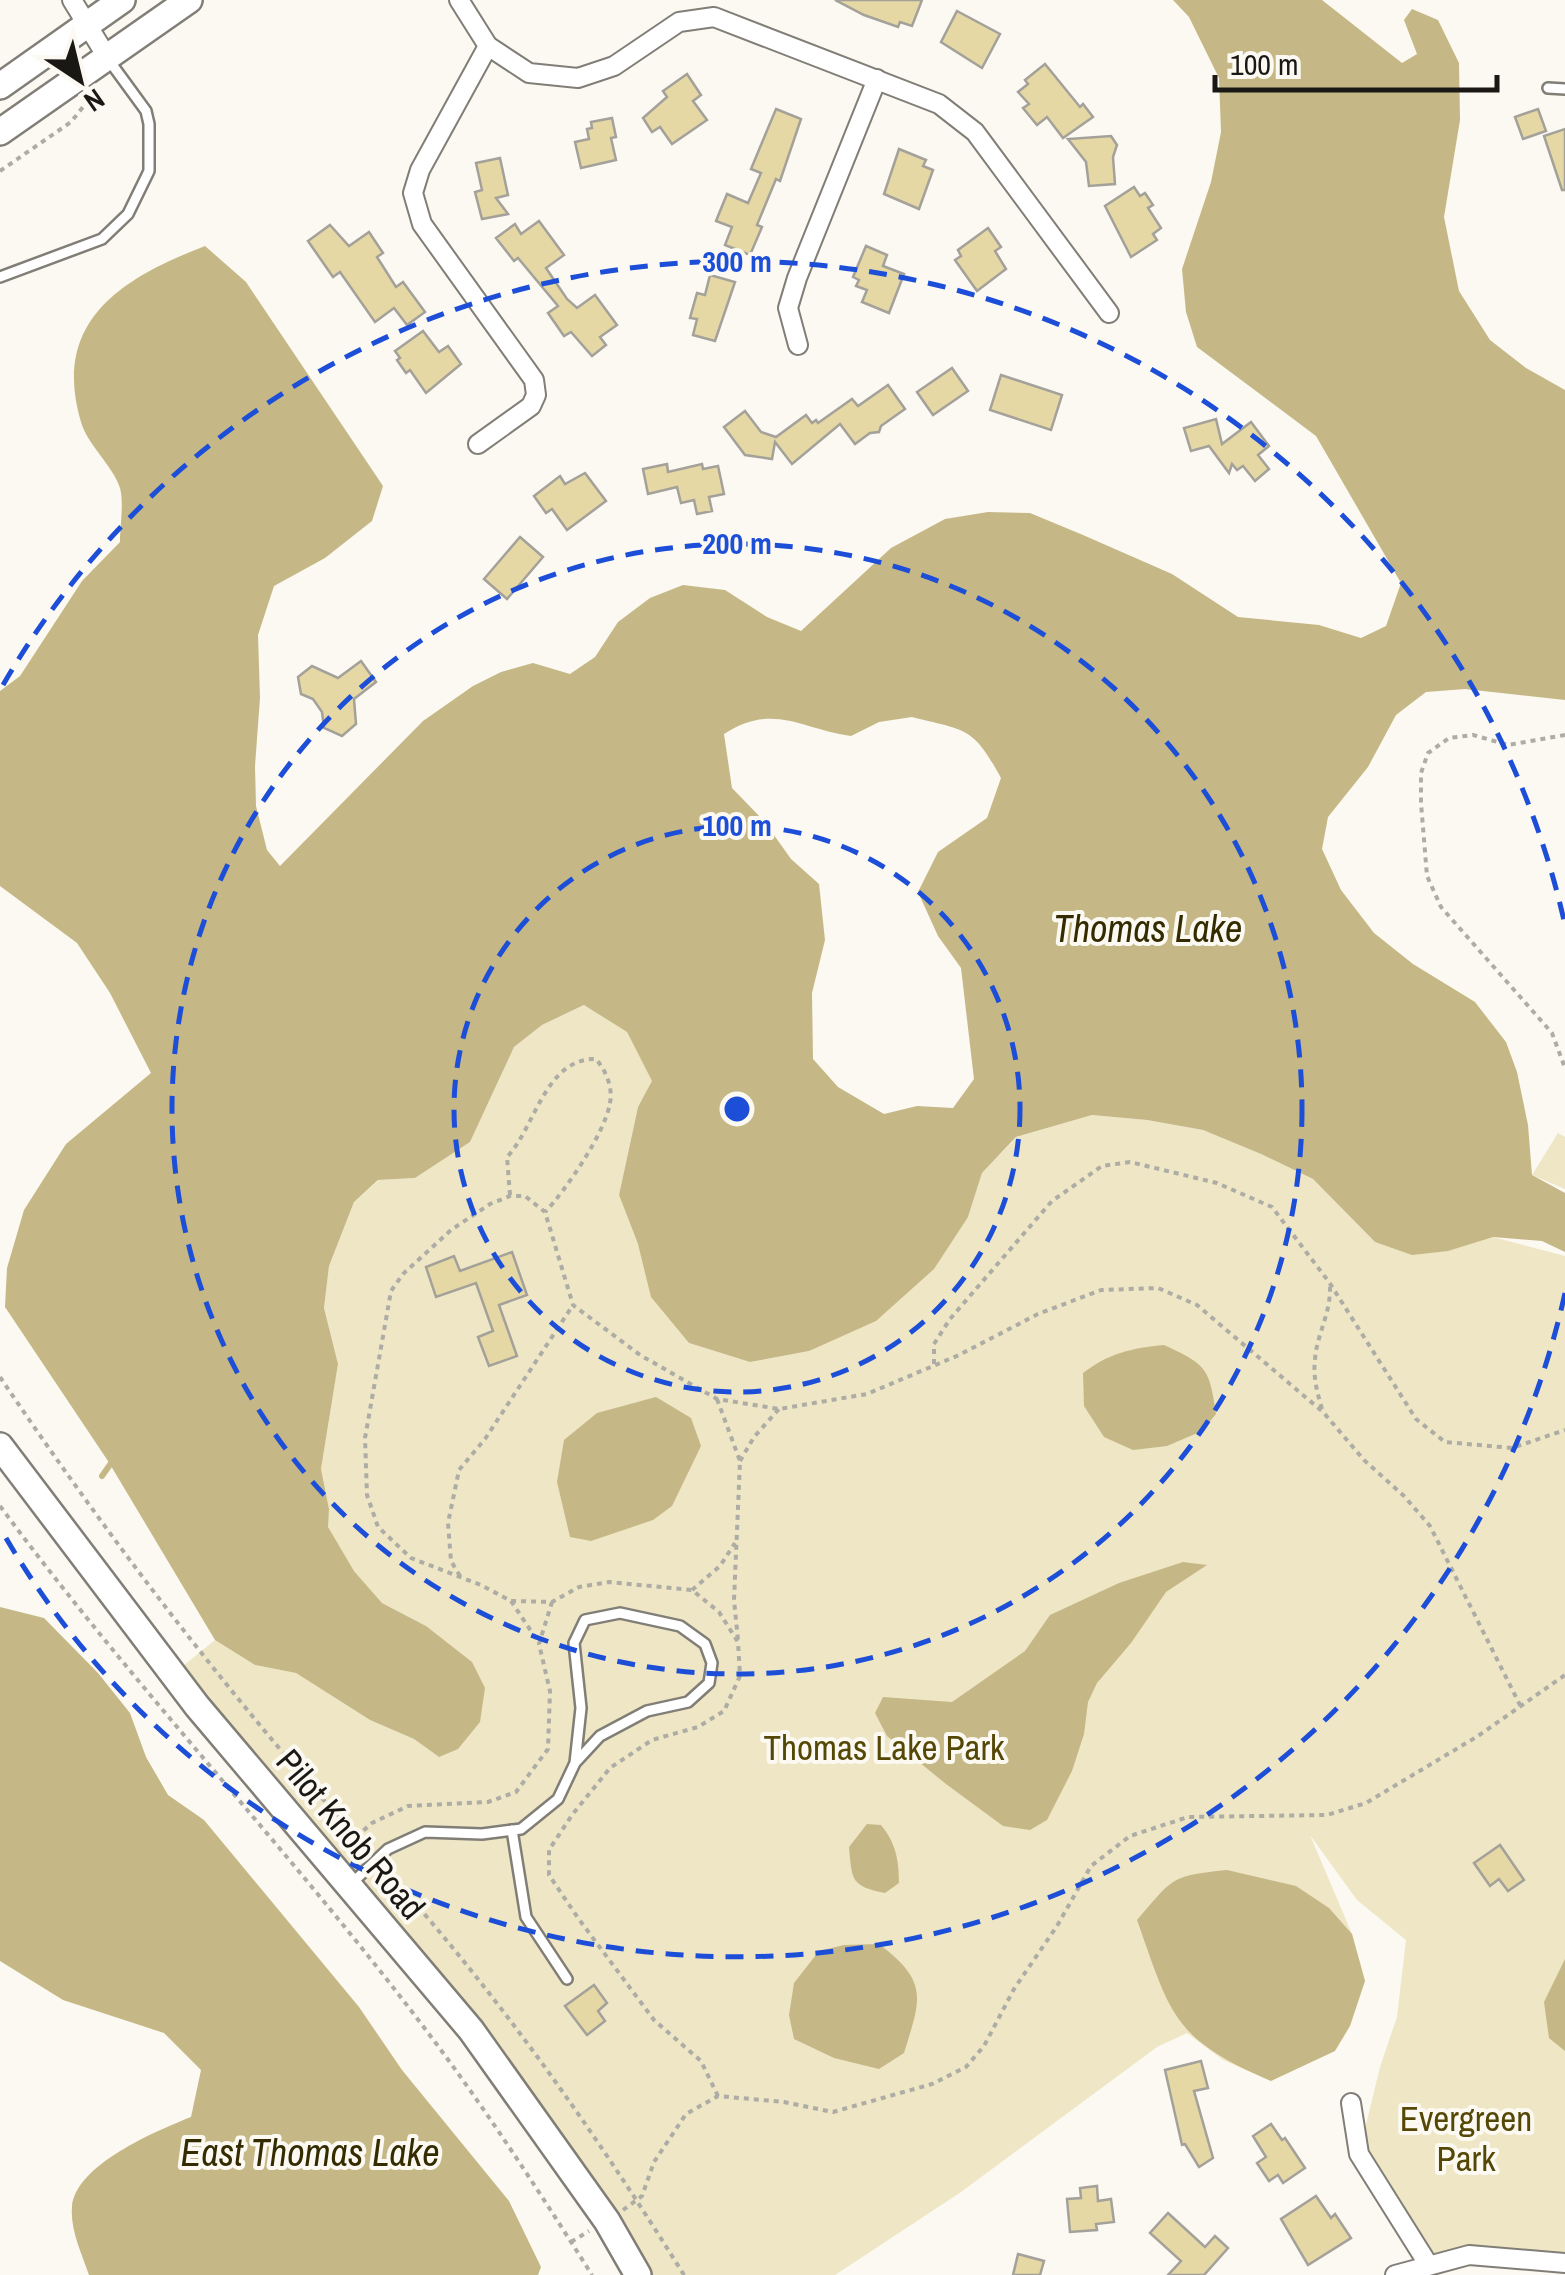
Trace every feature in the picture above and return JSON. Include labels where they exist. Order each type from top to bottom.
[{"type":"main road","points":[[0,86],[122,0]]},
{"type":"main road","points":[[0,132],[189,0]]},
{"type":"main road","name":"Pilot Knob Road","points":[[3,1457],[198,1706],[471,2030],[606,2221],[638,2275]]},
{"type":"street","points":[[72,0],[107,58]]},
{"type":"street","points":[[459,0],[488,46],[528,73],[578,78],[614,66],[679,22],[714,17],[938,104],[976,132],[1109,313]]},
{"type":"street","points":[[478,444],[530,406],[536,395],[534,380],[422,224],[414,194],[420,170],[488,46]]},
{"type":"street","points":[[798,345],[788,308],[877,78]]},
{"type":"street","points":[[1351,2102],[1359,2154],[1428,2264]]},
{"type":"street","points":[[1395,2275],[1469,2254],[1565,2263]]},
{"type":"lane","points":[[0,278],[102,239],[128,214],[149,170],[150,124],[146,111],[107,58]]},
{"type":"lane","points":[[1548,88],[1565,89]]},
{"type":"lane","points":[[350,1886],[388,1849],[425,1832],[482,1834],[521,1830],[558,1799],[575,1764],[600,1736],[647,1711],[688,1702],[709,1683],[712,1663],[705,1644],[680,1626],[635,1616],[620,1613],[585,1620],[574,1643],[581,1708],[575,1764]]},
{"type":"lane","points":[[512,1830],[526,1917],[568,1979]]},
{"type":"path","points":[[1565,735],[1508,744],[1472,735],[1449,738],[1428,754],[1422,773],[1421,803],[1428,876],[1441,907],[1552,1034],[1565,1068]]},
{"type":"path","points":[[510,1196],[506,1157],[520,1143],[548,1085],[586,1059],[596,1059],[608,1078],[611,1102],[569,1186],[545,1212]]},
{"type":"path","points":[[934,1364],[934,1344],[1002,1256],[1052,1200],[1102,1166],[1130,1162],[1218,1183],[1272,1208],[1329,1282],[1416,1419],[1446,1442],[1512,1448],[1565,1430]]},
{"type":"path","points":[[738,1642],[719,1612],[692,1590],[609,1582],[579,1587],[552,1602],[512,1601],[411,1558],[378,1528],[367,1495],[365,1438],[392,1291],[403,1274],[450,1230],[490,1204],[510,1196],[525,1196],[545,1212],[573,1305],[640,1354],[717,1399],[778,1409],[867,1394],[959,1355],[1038,1314],[1101,1290],[1158,1288],[1197,1305],[1323,1412],[1430,1526],[1521,1707]]},
{"type":"path","points":[[1323,1412],[1316,1386],[1315,1357],[1331,1305],[1329,1282]]},
{"type":"path","points":[[462,1579],[452,1561],[448,1523],[460,1470],[486,1439],[573,1305]]},
{"type":"path","points":[[0,1377],[58,1464],[170,1614],[494,1996],[552,2072],[684,2275]]},
{"type":"path","points":[[717,1399],[740,1462],[734,1600],[740,1676],[724,1711],[698,1727],[652,1740],[610,1768],[549,1850],[549,1875],[654,2020],[701,2061],[718,2096]]},
{"type":"path","points":[[740,1462],[754,1437],[778,1409]]},
{"type":"path","points":[[0,1506],[128,1672],[436,2043],[592,2275]]},
{"type":"path","points":[[692,1590],[720,1566],[738,1539]]},
{"type":"path","points":[[356,1837],[372,1823],[408,1806],[488,1802],[516,1792],[548,1748],[550,1691],[539,1644],[512,1601]]},
{"type":"path","points":[[539,1644],[552,1602]]},
{"type":"path","points":[[637,2200],[654,2162],[686,2114],[718,2096],[784,2102],[832,2112],[932,2084],[966,2066],[984,2046],[1014,1989],[1092,1866],[1130,1836],[1188,1817],[1327,1816],[1366,1803],[1478,1736],[1565,1676]]},
{"type":"green space","name":"Thomas Lake Park","points":[[585,1005],[627,1032],[653,1082],[638,1107],[619,1195],[638,1244],[689,1343],[750,1362],[809,1351],[968,1217],[982,1173],[1017,1137],[1092,1115],[1203,1130],[1261,1154],[1313,1179],[1375,1242],[1493,1237],[1565,1256],[1565,2263],[1469,2255],[1428,2264],[1359,2154],[1380,2067],[1397,2017],[1406,1940],[1357,1900],[1310,1835],[1352,1934],[1365,1981],[1271,2081],[1223,2060],[1187,2033],[1157,2047],[961,2192],[835,2275],[637,2275],[570,2170],[173,1674],[215,1640],[255,1665],[296,1673],[370,1720],[414,1739],[439,1757],[426,1626],[382,1603],[354,1571],[327,1527],[329,1509],[321,1469],[338,1364],[324,1308],[329,1266],[354,1202],[379,1180],[415,1178],[470,1142],[514,1047],[542,1025]]},
{"type":"green space","points":[[1558,1133],[1565,1137],[1565,1189],[1532,1175]]},
{"type":"water","name":"Thomas Lake","points":[[1173,0],[1322,0],[1402,63],[1417,54],[1404,20],[1412,9],[1438,20],[1459,63],[1460,120],[1444,217],[1459,291],[1490,340],[1526,368],[1565,390],[1565,700],[1465,689],[1426,692],[1396,715],[1368,767],[1328,817],[1322,849],[1341,890],[1374,933],[1413,964],[1475,1002],[1506,1042],[1528,1125],[1532,1175],[1565,1193],[1565,1252],[1542,1241],[1493,1237],[1448,1251],[1412,1255],[1375,1242],[1313,1179],[1261,1154],[1203,1130],[1092,1115],[1016,1137],[982,1173],[968,1217],[934,1269],[876,1321],[809,1351],[750,1362],[689,1343],[651,1297],[638,1244],[619,1195],[638,1107],[652,1081],[627,1032],[584,1005],[542,1025],[514,1047],[470,1142],[415,1178],[378,1180],[354,1202],[329,1266],[324,1308],[338,1364],[321,1469],[329,1509],[328,1527],[354,1571],[382,1603],[426,1626],[472,1662],[485,1688],[480,1722],[458,1749],[439,1757],[414,1739],[370,1720],[296,1673],[255,1665],[215,1640],[108,1461],[5,1307],[7,1268],[24,1210],[66,1144],[151,1073],[110,993],[77,943],[0,886],[0,691],[20,676],[82,581],[120,542],[120,488],[84,431],[74,387],[76,356],[85,330],[121,289],[205,246],[246,282],[383,486],[372,521],[325,558],[274,586],[258,635],[256,806],[267,850],[280,866],[423,721],[473,686],[501,672],[533,663],[570,674],[595,657],[618,622],[650,598],[683,585],[725,590],[767,617],[801,631],[891,548],[945,519],[988,512],[1030,513],[1172,574],[1238,617],[1319,625],[1361,638],[1386,626],[1401,583],[1316,436],[1197,347],[1186,312],[1182,269],[1211,182],[1221,132],[1219,78],[1189,17]],"holes":[[[912,717],[967,734],[983,749],[1001,778],[987,818],[938,852],[918,892],[938,936],[961,968],[974,1079],[953,1108],[917,1106],[884,1114],[838,1087],[813,1059],[812,993],[825,940],[819,884],[791,859],[764,821],[732,788],[724,734],[757,720],[773,719],[851,736],[879,722]]]},
{"type":"water","points":[[1164,1345],[1204,1370],[1216,1414],[1202,1431],[1167,1446],[1133,1450],[1104,1437],[1084,1406],[1083,1373],[1121,1353]]},
{"type":"water","points":[[656,1397],[691,1418],[701,1446],[672,1506],[653,1520],[591,1541],[570,1537],[557,1482],[564,1440],[597,1413]]},
{"type":"water","points":[[1183,1562],[1207,1565],[1166,1592],[1097,1683],[1088,1702],[1084,1734],[1072,1771],[1047,1820],[1030,1830],[1003,1826],[887,1736],[875,1713],[883,1697],[952,1702],[1025,1651],[1050,1615],[1119,1583]]},
{"type":"water","name":"East Thomas Lake","points":[[0,1607],[44,1618],[98,1673],[130,1713],[146,1757],[168,1795],[204,1820],[359,2007],[402,2070],[509,2201],[541,2267],[538,2275],[89,2275],[73,2224],[72,2207],[77,2192],[87,2177],[120,2152],[191,2117],[201,2070],[164,2033],[63,2000],[0,1961]]},
{"type":"water","points":[[867,1824],[881,1825],[896,1852],[899,1883],[885,1893],[865,1888],[853,1875],[849,1847]]},
{"type":"water","points":[[1227,1870],[1296,1886],[1329,1908],[1352,1934],[1365,1981],[1350,2026],[1335,2051],[1271,2081],[1213,2052],[1180,2021],[1158,1980],[1137,1920],[1159,1895],[1183,1877]]},
{"type":"water","points":[[879,1944],[906,1969],[917,1992],[904,2053],[879,2069],[834,2058],[794,2039],[789,2015],[794,1983],[819,1951],[844,1945]]},
{"type":"water","points":[[1565,1959],[1565,2051],[1549,2038],[1544,2002]]},
{"type":"building","points":[[835,0],[922,0],[912,26],[900,22],[898,27]]},
{"type":"building","points":[[957,11],[1000,34],[982,68],[941,42]]},
{"type":"building","points":[[1045,64],[1093,117],[1063,138],[1047,117],[1037,125],[1023,108],[1029,104],[1018,92],[1028,84],[1025,80]]},
{"type":"building","points":[[687,74],[701,95],[693,101],[707,120],[672,144],[660,127],[652,132],[643,118],[667,97],[663,91]]},
{"type":"building","points":[[776,109],[801,119],[780,181],[776,179],[757,225],[762,227],[750,255],[725,245],[732,227],[716,221],[727,194],[748,203],[761,173],[751,169]]},
{"type":"building","points":[[1538,109],[1546,131],[1523,139],[1515,117]]},
{"type":"building","points":[[612,118],[616,160],[581,168],[575,142],[589,139],[587,129],[592,128],[591,122]]},
{"type":"building","points":[[1565,129],[1565,190],[1562,190],[1544,136]]},
{"type":"building","points":[[1111,136],[1117,145],[1113,157],[1115,184],[1089,186],[1086,162],[1068,139]]},
{"type":"building","points":[[899,149],[926,160],[923,166],[933,170],[919,209],[884,194]]},
{"type":"building","points":[[500,158],[508,195],[496,198],[508,214],[482,219],[475,192],[482,190],[476,163]]},
{"type":"building","points":[[1134,187],[1140,196],[1145,193],[1153,205],[1148,208],[1161,228],[1153,234],[1157,240],[1131,257],[1105,206]]},
{"type":"building","points":[[539,221],[564,255],[546,268],[567,299],[577,308],[595,295],[617,325],[600,337],[606,345],[592,356],[571,332],[564,336],[548,313],[558,306],[496,238],[515,224],[521,234]]},
{"type":"building","points":[[330,225],[349,246],[369,232],[383,253],[377,257],[396,287],[403,282],[425,312],[407,325],[394,308],[375,322],[340,272],[333,277],[308,241]]},
{"type":"building","points":[[988,228],[1001,247],[995,251],[1006,269],[977,291],[955,260],[961,256],[958,250]]},
{"type":"building","points":[[866,246],[887,255],[883,266],[904,274],[889,313],[862,302],[867,290],[856,286],[859,280],[853,277]]},
{"type":"building","points":[[710,275],[735,282],[715,341],[693,335],[697,319],[690,318],[697,293],[705,295]]},
{"type":"building","points":[[423,331],[439,352],[448,346],[461,364],[426,393],[410,370],[406,373],[395,351]]},
{"type":"building","points":[[952,368],[968,391],[933,415],[917,392]]},
{"type":"building","points":[[1001,375],[1062,395],[1051,430],[990,410]]},
{"type":"building","points":[[888,385],[905,409],[881,426],[879,432],[870,433],[855,444],[840,424],[792,464],[775,442],[772,459],[745,455],[724,427],[745,411],[761,432],[776,437],[806,415],[812,423],[818,423],[852,399],[858,406]]},
{"type":"building","points":[[1216,419],[1222,444],[1251,422],[1269,446],[1258,455],[1269,469],[1255,481],[1243,466],[1237,470],[1232,464],[1229,473],[1209,446],[1191,451],[1184,428]]},
{"type":"building","points":[[667,464],[668,472],[702,464],[703,469],[718,466],[724,494],[709,497],[712,511],[697,514],[694,500],[681,503],[677,487],[648,494],[643,469]]},
{"type":"building","points":[[585,473],[606,501],[567,530],[552,509],[546,513],[534,496],[560,476],[565,484]]},
{"type":"building","points":[[520,537],[543,557],[507,599],[484,579]]},
{"type":"building","points":[[361,661],[376,682],[354,699],[356,724],[342,736],[324,728],[322,712],[313,699],[301,694],[298,677],[312,666],[338,678]]},
{"type":"building","points":[[512,1252],[527,1295],[499,1305],[517,1356],[489,1366],[478,1337],[493,1331],[476,1283],[436,1297],[426,1267],[454,1256],[460,1271]]},
{"type":"building","points":[[1500,1845],[1524,1880],[1508,1891],[1499,1879],[1490,1886],[1474,1863]]},
{"type":"building","points":[[594,1985],[607,2003],[598,2011],[605,2021],[587,2035],[565,2006]]},
{"type":"building","points":[[1201,2061],[1208,2088],[1194,2091],[1213,2158],[1199,2167],[1182,2145],[1165,2070]]},
{"type":"building","points":[[1271,2124],[1305,2168],[1283,2183],[1278,2175],[1269,2181],[1257,2163],[1266,2157],[1253,2136]]},
{"type":"building","points":[[1097,2186],[1098,2201],[1111,2199],[1114,2222],[1096,2224],[1097,2230],[1070,2232],[1067,2199],[1081,2198],[1080,2188]]},
{"type":"building","points":[[1316,2196],[1331,2218],[1335,2214],[1351,2238],[1308,2265],[1281,2219]]},
{"type":"building","points":[[1168,2213],[1205,2247],[1215,2236],[1228,2248],[1204,2275],[1168,2275],[1181,2261],[1150,2233]]},
{"type":"building","points":[[1018,2254],[1044,2261],[1040,2275],[1013,2275]]},
{"type":"waterway","points":[[102,1476],[114,1459]]},
{"type":"park label","name":"Evergreen Park","points":[[1466,2138]]}]
